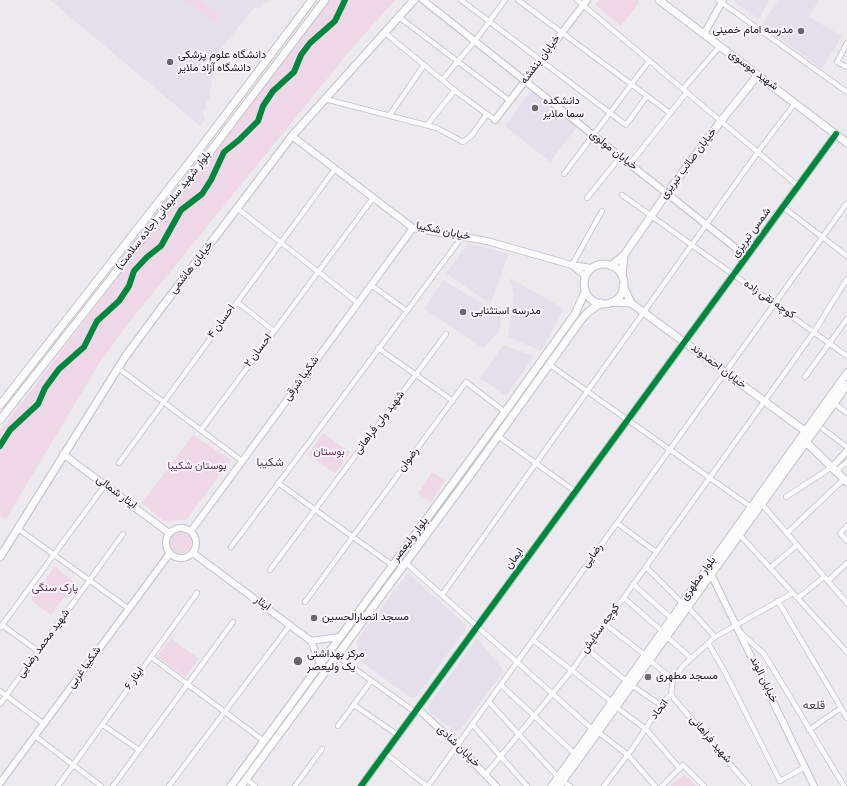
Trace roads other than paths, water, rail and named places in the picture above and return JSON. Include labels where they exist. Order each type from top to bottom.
[{"type":"main road","name":"بلوار شهید سلیمانی (جاده سلامت)","points":[[0,405],[195,155],[312,0]]},
{"type":"main road","name":"بلوار شهید سلیمانی (جاده سلامت)","points":[[0,420],[200,165],[325,0]]},
{"type":"main road","name":"خیابان هاشمی","points":[[0,556],[118,368],[159,311],[292,136],[414,0]]},
{"type":"main road","name":"شهید موسوی","points":[[659,0],[847,143]]},
{"type":"main road","name":"خیابان صائب تبریزی","points":[[624,255],[667,193],[721,121],[758,75]]},
{"type":"main road","points":[[611,266],[624,255]]},
{"type":"main road","points":[[622,276],[616,268],[601,264],[592,268],[585,276],[585,292],[592,300],[601,304],[611,302],[631,302],[623,286],[622,276],[624,255]]},
{"type":"main road","points":[[611,302],[619,296],[623,286]]},
{"type":"main road","name":"بلوار ولیعصر","points":[[231,786],[505,412],[575,314],[585,292]]},
{"type":"main road","name":"خیابان احمدوند","points":[[631,302],[805,431]]},
{"type":"main road","name":"بلوار ولیعصر","points":[[241,786],[406,563],[581,320],[588,312],[601,304]]},
{"type":"main road","name":"بلوار مطهری","points":[[552,786],[560,781],[751,507],[847,373]]},
{"type":"main road","name":"بلوار مطهری","points":[[664,633],[671,618],[712,574],[739,534],[847,385]]},
{"type":"main road","points":[[805,431],[806,442],[846,480]]},
{"type":"main road","points":[[392,565],[406,563]]},
{"type":"main road","name":"بلوار مطهری","points":[[560,781],[575,754],[595,730]]},
{"type":"street","name":"خیابان مولوی","points":[[423,0],[747,257]]},
{"type":"street","points":[[461,0],[626,125],[647,96]]},
{"type":"street","points":[[442,80],[475,41],[505,0]]},
{"type":"street","points":[[518,0],[670,113]]},
{"type":"street","points":[[577,0],[585,2],[649,61],[798,186]]},
{"type":"street","points":[[704,34],[721,1],[847,92]]},
{"type":"street","name":"خیابان بنفشه","points":[[495,120],[585,2]]},
{"type":"street","points":[[398,17],[510,101]]},
{"type":"street","points":[[384,32],[486,115],[495,120]]},
{"type":"street","points":[[847,45],[837,62],[847,67]]},
{"type":"street","points":[[630,164],[720,46]]},
{"type":"street","points":[[564,174],[649,61]]},
{"type":"street","points":[[389,116],[424,65]]},
{"type":"street","points":[[427,125],[455,90]]},
{"type":"street","points":[[325,99],[437,128],[463,142],[472,135],[486,115]]},
{"type":"street","points":[[442,595],[645,312],[706,224],[795,103]]},
{"type":"street","name":"شمس تبریزی","points":[[685,343],[836,134]]},
{"type":"street","name":"خیابان شکیبا","points":[[292,136],[413,228],[487,241],[572,265],[592,268]]},
{"type":"street","points":[[587,198],[621,156]]},
{"type":"street","name":"احسان ۴","points":[[118,463],[335,169]]},
{"type":"street","name":"کوچه نقی زاده","points":[[622,195],[847,356]]},
{"type":"street","name":"احسان ۲","points":[[201,430],[373,198]]},
{"type":"street","name":"رضایی","points":[[427,786],[847,203]]},
{"type":"street","points":[[783,207],[847,256]]},
{"type":"street","points":[[238,209],[358,303]]},
{"type":"street","points":[[585,276],[572,265],[602,211]]},
{"type":"street","name":"شکیبا شرقی","points":[[191,531],[413,228]]},
{"type":"street","points":[[231,547],[278,483],[322,427],[378,348],[462,237]]},
{"type":"street","name":"کوچه ستایش","points":[[486,774],[572,670],[814,332],[847,280]]},
{"type":"street","points":[[371,285],[407,311]]},
{"type":"street","points":[[237,302],[274,331]]},
{"type":"street","points":[[804,377],[847,319]]},
{"type":"street","name":"شهید ولی فراهانی","points":[[270,570],[446,334]]},
{"type":"street","name":"ایمان","points":[[361,786],[685,343]]},
{"type":"street","points":[[378,348],[453,401]]},
{"type":"street","points":[[550,365],[751,507]]},
{"type":"street","points":[[118,368],[242,461]]},
{"type":"street","name":"رضوان","points":[[305,602],[466,382],[505,412]]},
{"type":"street","points":[[834,403],[847,413]]},
{"type":"street","points":[[823,429],[847,447]]},
{"type":"street","points":[[498,436],[576,492]]},
{"type":"street","points":[[834,469],[847,451]]},
{"type":"street","name":"ایثار شمالی","points":[[63,454],[169,533]]},
{"type":"street","points":[[786,497],[847,462]]},
{"type":"street","points":[[787,533],[846,480]]},
{"type":"street","points":[[278,483],[314,511],[392,565]]},
{"type":"street","points":[[38,651],[1,626],[105,486]]},
{"type":"street","points":[[761,504],[824,577],[846,600]]},
{"type":"street","points":[[617,523],[656,552]]},
{"type":"street","points":[[847,526],[840,532],[847,541]]},
{"type":"street","points":[[182,527],[191,531],[196,539],[196,549],[193,553],[181,558],[170,553],[166,545],[169,533],[182,527]]},
{"type":"street","points":[[17,528],[129,609]]},
{"type":"street","name":"شهید محمد رضایی","points":[[0,704],[123,534]]},
{"type":"street","points":[[739,534],[847,652]]},
{"type":"street","points":[[770,568],[797,545]]},
{"type":"street","name":"شکیبا غربی","points":[[0,783],[170,553]]},
{"type":"street","name":"ایثار","points":[[193,553],[311,641]]},
{"type":"street","points":[[406,563],[516,663],[595,730],[628,755],[655,786]]},
{"type":"street","points":[[828,581],[847,563]]},
{"type":"street","points":[[646,566],[715,637]]},
{"type":"street","name":"خیابان الوند","points":[[712,574],[814,786]]},
{"type":"street","points":[[798,598],[824,577]]},
{"type":"street","points":[[633,584],[671,618]]},
{"type":"street","name":"ایثار ۶","points":[[58,786],[197,593]]},
{"type":"street","points":[[605,624],[673,679],[691,658],[715,637],[738,628],[778,601],[793,593]]},
{"type":"street","points":[[624,598],[691,658]]},
{"type":"street","points":[[778,601],[847,718]]},
{"type":"street","points":[[113,786],[233,622]]},
{"type":"street","points":[[170,786],[290,625]]},
{"type":"street","points":[[738,628],[764,654],[844,786]]},
{"type":"street","points":[[320,663],[311,641],[339,637]]},
{"type":"street","points":[[533,640],[646,729],[682,767],[704,786]]},
{"type":"street","points":[[708,643],[780,781],[805,767]]},
{"type":"street","points":[[587,649],[629,683],[661,705]]},
{"type":"street","points":[[337,656],[371,681],[417,710]]},
{"type":"street","points":[[151,657],[264,741]]},
{"type":"street","name":"اتحاد","points":[[604,786],[628,755],[661,705],[671,695],[673,679]]},
{"type":"street","points":[[338,726],[371,681]]},
{"type":"street","points":[[501,685],[575,754]]},
{"type":"street","points":[[0,691],[44,724]]},
{"type":"street","name":"شهید فراهانی","points":[[671,695],[746,785]]},
{"type":"street","points":[[488,702],[560,781],[570,786]]},
{"type":"street","points":[[354,705],[398,735]]},
{"type":"street","points":[[810,730],[841,708]]},
{"type":"street","name":"خیابان شادی","points":[[417,710],[457,745],[496,786]]},
{"type":"street","points":[[472,724],[527,786]]},
{"type":"street","points":[[103,725],[139,750]]},
{"type":"street","points":[[35,736],[100,786]]},
{"type":"street","points":[[295,786],[322,749]]},
{"type":"street","points":[[386,753],[427,786]]},
{"type":"street","points":[[662,786],[682,767]]},
{"type":"street","points":[[246,779],[255,786]]},
{"type":"place","name":"مدرسه امام خمینی","points":[[801,31]]},
{"type":"place","name":"دانشگاه علوم پزشکی دانشگاه آزاد ملایر","points":[[170,62]]},
{"type":"place","name":"دانشکده سما ملایر","points":[[535,108]]},
{"type":"place","name":"مدرسه استثنایی","points":[[463,312]]},
{"type":"place","name":"مسجد انصارالحسین","points":[[314,618]]},
{"type":"place","name":"مرکز بهداشتی یک ولیعصر","points":[[298,661]]},
{"type":"place","name":"مسجد مطهری","points":[[648,677]]},
{"type":"district","name":"شکیبا","points":[[270,464]]},
{"type":"district","name":"قلعه","points":[[814,707]]},
{"type":"park label","name":"بوستان","points":[[329,453]]},
{"type":"park label","name":"بوستان شکیبا","points":[[197,467]]},
{"type":"park label","name":"پارک سنگی","points":[[55,589]]}]
